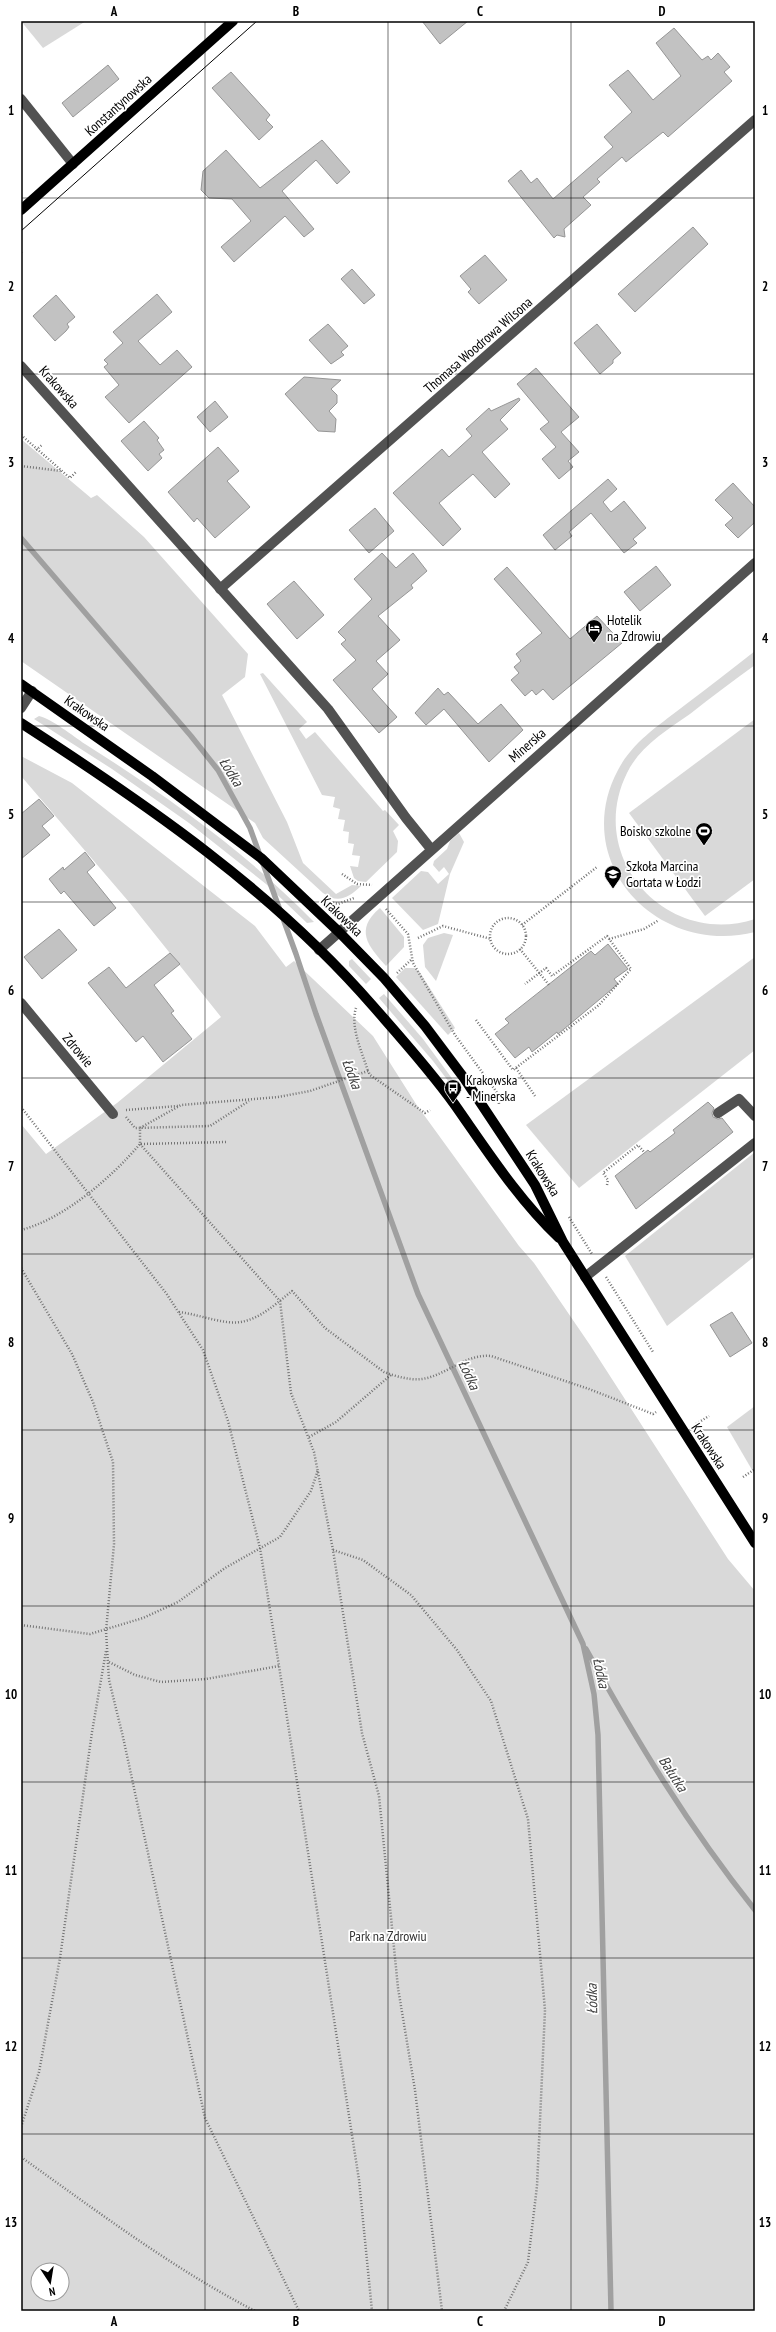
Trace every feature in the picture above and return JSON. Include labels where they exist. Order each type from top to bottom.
[{"type":"main road","name":"Konstantynowska","points":[[21,210],[233,21]]},
{"type":"main road","name":"Krakowska","points":[[21,684],[236,838],[286,882],[339,932],[384,978],[425,1026],[464,1078],[535,1185],[563,1242],[755,1543]]},
{"type":"main road","name":"Krakowska","points":[[21,723],[138,800],[261,894],[306,935],[372,1004],[414,1054],[453,1103],[518,1195],[563,1242]]},
{"type":"street","points":[[21,99],[73,164]]},
{"type":"street","name":"Thomasa Woodrowa Wilsona","points":[[220,589],[755,120]]},
{"type":"street","name":"Krakowska","points":[[21,366],[328,709],[402,812],[431,849]]},
{"type":"street","name":"Minerska","points":[[319,950],[755,563]]},
{"type":"street","points":[[21,708],[32,692]]},
{"type":"street","name":"Zdrowie","points":[[21,1003],[113,1114]]},
{"type":"street","points":[[718,1113],[739,1099],[755,1116]]},
{"type":"street","points":[[585,1277],[755,1143]]},
{"type":"path","points":[[21,435],[36,450],[70,478],[76,472]]},
{"type":"path","points":[[36,450],[42,445]]},
{"type":"path","points":[[21,466],[61,471]]},
{"type":"path","points":[[522,925],[597,867]]},
{"type":"path","points":[[342,874],[357,884],[371,883]]},
{"type":"path","points":[[326,900],[338,904],[355,898]]},
{"type":"path","points":[[508,919],[522,925],[526,934],[524,945],[520,949],[505,954],[495,949],[491,939],[492,929],[499,921],[508,919]]},
{"type":"path","points":[[609,939],[644,930],[659,920]]},
{"type":"path","points":[[418,938],[443,926],[491,939]]},
{"type":"path","points":[[476,1020],[513,1070],[599,1005],[631,970],[607,936],[552,976],[546,968],[525,984]]},
{"type":"path","points":[[520,949],[549,985]]},
{"type":"path","points":[[394,976],[412,959]]},
{"type":"path","points":[[355,1008],[354,1018],[357,1035],[370,1075],[425,1113],[430,1110]]},
{"type":"path","points":[[516,1068],[535,1096]]},
{"type":"path","points":[[251,1099],[210,1126],[135,1128],[121,1111],[251,1099],[310,1091],[368,1071]]},
{"type":"path","points":[[140,1128],[181,1105]]},
{"type":"path","points":[[21,1107],[166,1293],[203,1350],[217,1386],[260,1548],[358,2172],[372,2311]]},
{"type":"path","points":[[21,1230],[51,1218],[88,1192],[128,1158],[140,1144],[140,1128]]},
{"type":"path","points":[[140,1144],[227,1142]]},
{"type":"path","points":[[140,1144],[280,1301],[291,1393],[309,1437],[318,1469],[333,1550],[362,1733],[379,1796],[398,1988],[415,2090],[442,2311]]},
{"type":"path","points":[[607,1185],[608,1180],[603,1173],[638,1145],[644,1152]]},
{"type":"path","points":[[21,1268],[72,1354],[93,1402],[113,1462],[114,1544],[106,1631],[110,1680],[205,2118],[299,2311]]},
{"type":"path","points":[[178,1312],[221,1322],[239,1322],[259,1316],[292,1291],[325,1328],[361,1357],[392,1374],[411,1379],[439,1373],[480,1355],[492,1356],[567,1381],[653,1414],[666,1405]]},
{"type":"path","points":[[309,1437],[336,1422],[392,1374]]},
{"type":"path","points":[[692,1426],[709,1416]]},
{"type":"path","points":[[21,1625],[90,1634],[106,1631],[143,1618],[178,1602],[225,1568],[280,1537],[311,1491],[318,1469]]},
{"type":"path","points":[[743,1476],[755,1469]]},
{"type":"path","points":[[333,1550],[363,1560],[411,1596],[457,1650],[491,1701],[528,1819],[545,2010],[537,2186],[528,2262],[504,2311]]},
{"type":"path","points":[[21,2127],[39,2072],[60,1958],[92,1732],[107,1648]]},
{"type":"path","points":[[108,1662],[135,1675],[161,1682],[206,1679],[279,1666]]},
{"type":"path","points":[[21,2157],[155,2253],[219,2292],[255,2311]]},
{"type":"green space","points":[[21,21],[86,21],[43,48]]},
{"type":"green space","points":[[21,439],[91,498],[97,495],[144,537],[248,654],[245,677],[222,695],[287,822],[303,863],[336,894],[352,885],[361,886],[352,894],[338,899],[323,893],[263,838],[255,823],[21,661]]},
{"type":"green space","points":[[755,651],[755,665],[646,747],[632,763],[627,773],[617,805],[617,836],[626,864],[642,889],[665,908],[692,920],[723,925],[755,919],[755,932],[719,936],[685,930],[656,916],[631,895],[614,868],[605,838],[606,804],[618,770],[631,750],[657,726]]},
{"type":"green space","points":[[263,673],[307,722],[299,729],[306,739],[315,732],[383,811],[385,810],[399,825],[393,831],[398,841],[397,852],[366,882],[358,881],[354,878],[350,866],[358,867],[360,856],[352,855],[354,844],[348,843],[349,832],[343,831],[345,820],[338,819],[340,809],[333,807],[335,797],[322,795],[260,674]]},
{"type":"green space","points":[[39,716],[62,728],[115,763],[205,826],[261,872],[314,922],[307,923],[266,884],[189,823],[112,769],[34,719]]},
{"type":"green space","name":"Boisko szkolne","points":[[755,719],[755,879],[705,916],[629,813]]},
{"type":"green space","name":"Park na Zdrowiu","points":[[21,756],[72,783],[255,926],[286,967],[294,961],[373,1036],[416,1104],[519,1246],[534,1263],[590,1345],[728,1559],[755,1591],[755,2311],[21,2311],[21,1124],[46,1154],[117,1103],[221,1017],[129,902],[21,776]]},
{"type":"green space","points":[[459,833],[464,842],[450,874],[438,924],[423,930],[392,898],[421,871],[428,872],[438,884],[449,874],[444,867],[439,872],[433,865],[434,861],[447,849],[450,841]]},
{"type":"green space","points":[[380,908],[404,937],[404,947],[386,966],[369,945],[366,938],[367,924]]},
{"type":"green space","points":[[444,933],[453,935],[436,981],[425,967],[423,945],[428,938]]},
{"type":"green space","points":[[755,957],[755,1050],[579,1188],[526,1125]]},
{"type":"green space","points":[[352,959],[371,979],[366,984],[349,966],[349,961]]},
{"type":"green space","points":[[405,968],[414,968],[419,971],[455,1028],[448,1035],[396,977]]},
{"type":"green space","points":[[384,994],[423,1039],[459,1088],[455,1090],[433,1061],[379,998]]},
{"type":"green space","points":[[755,1152],[755,1256],[667,1326],[625,1256]]},
{"type":"green space","points":[[755,1406],[755,1475],[727,1427]]},
{"type":"building","points":[[422,21],[468,21],[440,44]]},
{"type":"building","points":[[674,28],[702,60],[708,56],[711,60],[718,53],[730,67],[724,72],[732,81],[668,137],[663,132],[626,162],[622,157],[597,179],[600,182],[583,197],[591,205],[564,229],[565,237],[557,235],[554,238],[508,181],[521,170],[531,183],[537,178],[553,199],[613,147],[604,137],[632,112],[609,85],[628,70],[653,100],[681,76],[656,43]]},
{"type":"building","points":[[108,65],[119,79],[73,117],[62,103]]},
{"type":"building","points":[[231,72],[270,115],[266,120],[273,127],[259,140],[212,88]]},
{"type":"building","points":[[322,140],[350,172],[337,184],[316,160],[282,191],[314,229],[304,237],[285,216],[234,262],[221,247],[251,221],[232,199],[209,198],[201,190],[203,171],[226,150],[260,188]]},
{"type":"building","points":[[693,227],[708,244],[635,312],[618,294]]},
{"type":"building","points":[[485,255],[507,280],[479,304],[468,292],[471,289],[460,276]]},
{"type":"building","points":[[352,269],[375,295],[364,304],[341,279]]},
{"type":"building","points":[[157,294],[172,312],[138,341],[160,365],[177,350],[192,367],[129,423],[105,397],[119,385],[104,367],[108,364],[104,360],[123,343],[113,332]]},
{"type":"building","points":[[56,295],[75,317],[67,324],[69,327],[66,331],[55,341],[33,316]]},
{"type":"building","points":[[328,324],[348,346],[341,352],[344,355],[331,364],[309,340]]},
{"type":"building","points":[[597,324],[621,353],[613,360],[613,363],[600,374],[574,343]]},
{"type":"building","points":[[536,368],[579,417],[561,432],[579,452],[568,461],[573,467],[559,479],[542,459],[556,447],[540,429],[549,422],[517,384]]},
{"type":"building","points":[[304,377],[341,380],[331,389],[337,395],[337,403],[329,411],[336,419],[335,432],[318,431],[285,394]]},
{"type":"building","points":[[519,398],[520,400],[500,420],[508,429],[482,452],[510,484],[495,498],[473,474],[439,503],[461,529],[443,546],[393,493],[442,449],[449,457],[472,436],[466,429],[489,408],[491,411]]},
{"type":"building","points":[[215,401],[228,417],[210,432],[197,417]]},
{"type":"building","points":[[144,421],[159,438],[157,440],[164,450],[159,454],[162,458],[148,471],[121,441]]},
{"type":"building","points":[[218,447],[239,471],[227,481],[250,507],[215,538],[197,518],[194,522],[168,492]]},
{"type":"building","points":[[608,479],[617,489],[603,502],[611,512],[624,501],[646,528],[633,539],[637,543],[624,553],[591,513],[569,532],[572,536],[555,550],[543,535]]},
{"type":"building","points":[[733,483],[755,507],[755,522],[738,538],[725,525],[733,518],[715,500]]},
{"type":"building","points":[[375,508],[394,531],[369,553],[349,530]]},
{"type":"building","points":[[382,553],[396,568],[413,553],[427,571],[411,585],[413,588],[378,616],[400,640],[376,661],[388,674],[372,689],[397,717],[379,733],[333,680],[356,660],[341,644],[346,640],[338,632],[372,599],[354,579]]},
{"type":"building","points":[[656,566],[671,585],[640,611],[624,592]]},
{"type":"building","points":[[507,567],[570,639],[597,616],[622,643],[553,700],[543,689],[536,695],[532,690],[525,696],[511,680],[519,673],[514,667],[521,661],[516,654],[542,633],[494,579]]},
{"type":"building","points":[[294,581],[324,615],[297,639],[267,604]]},
{"type":"building","points":[[438,688],[444,695],[448,692],[478,724],[501,704],[523,730],[489,762],[444,709],[426,725],[415,713]]},
{"type":"building","points":[[39,799],[54,816],[42,826],[50,835],[21,859],[21,814]]},
{"type":"building","points":[[85,852],[95,865],[87,872],[116,908],[94,926],[64,891],[61,894],[49,879],[63,867],[64,870]]},
{"type":"building","points":[[59,929],[77,950],[42,979],[24,957]]},
{"type":"building","points":[[608,944],[628,969],[614,979],[618,984],[558,1034],[557,1032],[532,1052],[529,1047],[515,1058],[495,1034],[509,1023],[505,1019],[591,951],[595,955]]},
{"type":"building","points":[[170,953],[180,964],[154,985],[174,1011],[171,1013],[192,1039],[163,1062],[143,1036],[136,1042],[88,983],[109,967],[126,988]]},
{"type":"building","points":[[708,1102],[714,1108],[712,1113],[713,1117],[718,1119],[722,1118],[733,1132],[636,1209],[615,1176],[648,1150],[650,1152],[675,1133],[673,1130]]},
{"type":"building","points":[[732,1312],[752,1343],[730,1357],[710,1325]]},
{"type":"waterway","name":"Łódka","points":[[21,538],[191,736],[218,770],[250,828],[418,1294],[583,1644],[594,1694],[598,1735],[611,2311]]},
{"type":"waterway","name":"Bałutka","points":[[586,1649],[625,1718],[665,1783],[708,1847],[755,1910]]},
{"type":"tram line","points":[[21,231],[257,21]]},
{"type":"place","name":"Hotelik na Zdrowiu","points":[[594,643]]},
{"type":"place","name":"Boisko szkolne","points":[[704,846]]},
{"type":"place","name":"Szkoła Marcina Gortata w Łodzi","points":[[613,889]]},
{"type":"place","name":"Krakowska - Minerska","points":[[453,1103]]}]
